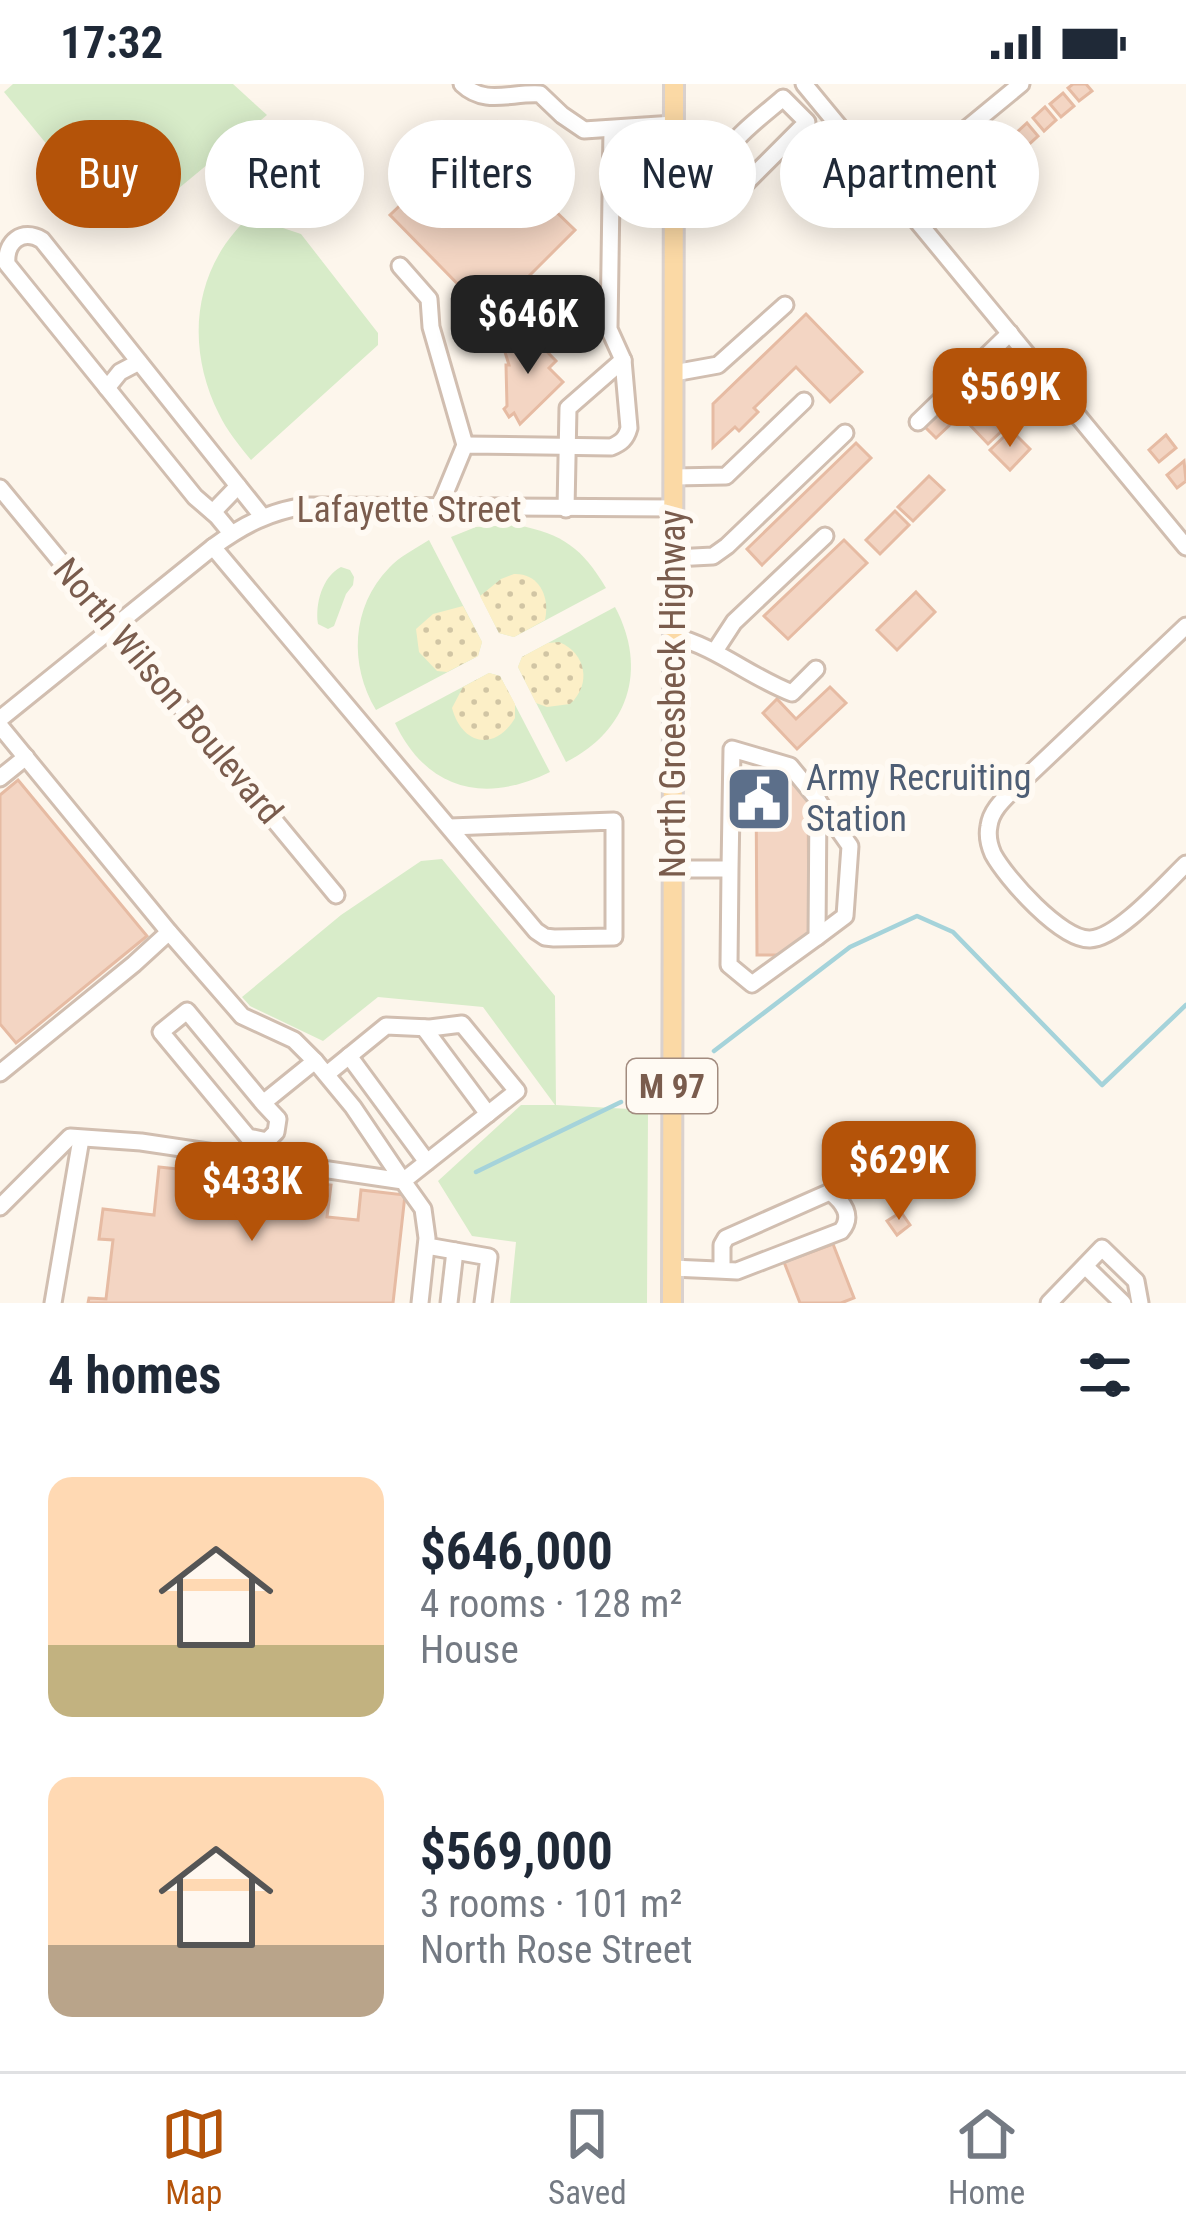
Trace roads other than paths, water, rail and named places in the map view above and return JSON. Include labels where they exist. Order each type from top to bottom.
[{"type":"main road","name":"North Groesbeck Highway","points":[[674,84],[674,120]]},
{"type":"main road","name":"North Groesbeck Highway","points":[[672,1303],[674,228]]},
{"type":"street","points":[[804,84],[834,120]]},
{"type":"street","points":[[977,120],[1021,84]]},
{"type":"street","points":[[466,85],[474,95],[496,98],[545,89],[562,115],[584,130],[599,129]]},
{"type":"street","points":[[784,98],[806,122],[737,192],[728,151],[784,98]]},
{"type":"street","points":[[465,445],[610,447],[627,436],[622,360],[609,329],[611,228]]},
{"type":"street","points":[[923,228],[1186,547]]},
{"type":"street","points":[[232,533],[195,497],[7,264],[11,243],[30,235],[41,241],[262,516]]},
{"type":"street","points":[[400,266],[429,299],[431,327],[465,445],[439,508]]},
{"type":"street","points":[[674,373],[718,365],[785,305]]},
{"type":"street","points":[[918,422],[1010,333]]},
{"type":"street","points":[[566,509],[568,408],[622,360]]},
{"type":"street","points":[[107,388],[120,372],[139,362]]},
{"type":"street","points":[[674,477],[726,476],[804,400]]},
{"type":"street","points":[[674,559],[713,556],[727,546],[845,433]]},
{"type":"street","points":[[213,512],[238,487]]},
{"type":"street","name":"North Wilson Boulevard","points":[[0,488],[336,895]]},
{"type":"street","name":"Lafayette Street","points":[[1,717],[213,547],[262,516],[306,506],[674,508]]},
{"type":"street","points":[[715,651],[734,622],[825,536]]},
{"type":"street","points":[[213,547],[540,934],[614,937],[614,821],[450,827]]},
{"type":"street","points":[[1186,626],[998,805],[988,827],[990,847],[1024,893],[1069,933],[1088,939],[1105,935],[1186,864]]},
{"type":"street","points":[[674,635],[697,641],[792,693],[816,669]]},
{"type":"street","points":[[1,717],[26,757],[242,1016],[294,1040],[352,1107],[423,1209],[427,1246],[420,1303]]},
{"type":"street","points":[[732,749],[790,766],[818,800],[850,846],[845,916],[752,984],[729,965],[732,749]]},
{"type":"street","points":[[0,778],[26,757]]},
{"type":"street","points":[[817,937],[818,800]]},
{"type":"street","points":[[673,869],[730,869]]},
{"type":"street","points":[[0,1073],[169,932]]},
{"type":"street","points":[[187,1011],[263,1103],[278,1119],[277,1132],[267,1141],[248,1137],[161,1032],[187,1011]]},
{"type":"street","points":[[0,1207],[70,1138],[141,1142],[403,1181],[517,1091],[466,1025],[386,1026],[349,1056],[263,1103]]},
{"type":"street","points":[[424,1028],[488,1114]]},
{"type":"street","points":[[349,1056],[428,1162]]},
{"type":"street","points":[[53,1303],[81,1139]]},
{"type":"street","points":[[672,1268],[722,1270],[737,1270],[841,1231],[848,1214],[841,1200],[830,1192],[726,1238],[722,1270]]},
{"type":"street","points":[[427,1246],[489,1257],[483,1303]]},
{"type":"street","points":[[1049,1303],[1102,1248],[1136,1281],[1141,1303]]},
{"type":"street","points":[[449,1303],[455,1251]]},
{"type":"street","points":[[1085,1265],[1123,1303]]},
{"type":"waterway","points":[[714,1051],[850,947],[917,916],[953,932],[1102,1085],[1186,1005]]},
{"type":"waterway","points":[[476,1172],[621,1102]]},
{"type":"place","name":"Army Recruiting Station","points":[[759,799]]}]
